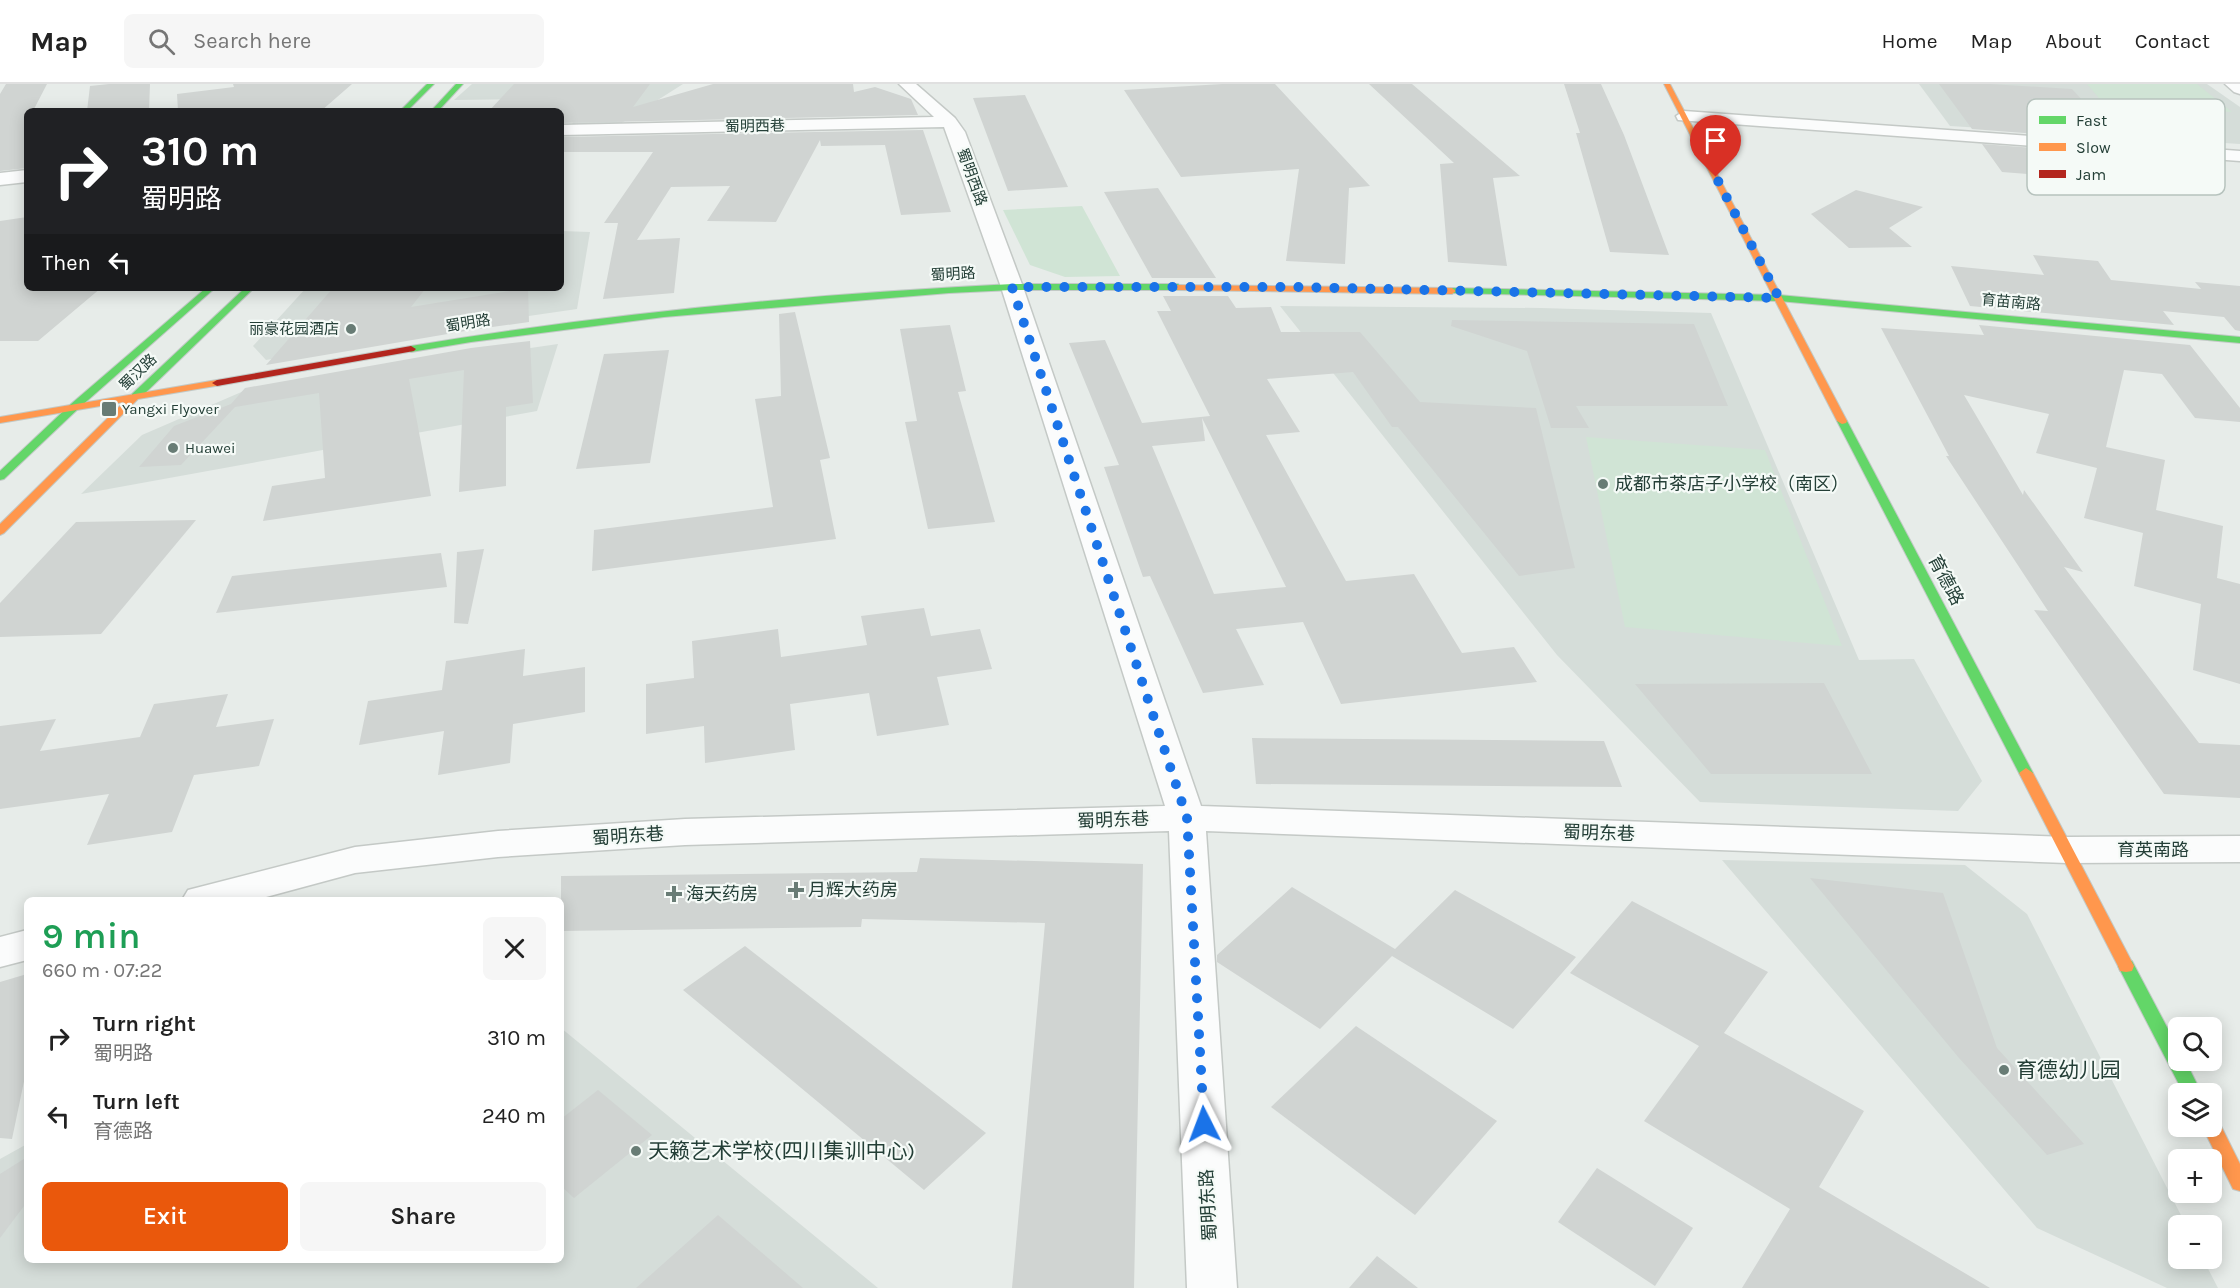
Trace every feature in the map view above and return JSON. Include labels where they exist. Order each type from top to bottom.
[{"type":"main road","points":[[406,108],[431,84]]},
{"type":"main road","points":[[437,108],[460,84]]},
{"type":"main road","name":"育德路","points":[[1667,84],[2187,1083]]},
{"type":"main road","name":"蜀明路","points":[[0,420],[471,339],[664,314],[949,290],[1012,287],[1295,287],[1779,298]]},
{"type":"main road","name":"蜀汉路","points":[[0,477],[75,406],[208,291]]},
{"type":"main road","name":"蜀汉路","points":[[0,531],[136,396],[247,291]]},
{"type":"main road","name":"育苗南路","points":[[1779,298],[2240,340]]},
{"type":"main road","points":[[2217,1137],[2240,1183]]},
{"type":"street","name":"蜀明西路","points":[[907,84],[949,122],[956,132],[1012,287]]},
{"type":"street","points":[[2233,84],[2240,89]]},
{"type":"street","points":[[1684,116],[2027,141]]},
{"type":"street","name":"蜀明西巷","points":[[564,130],[949,122]]},
{"type":"street","points":[[2225,155],[2240,156]]},
{"type":"street","points":[[0,179],[24,176]]},
{"type":"street","name":"蜀明东路","points":[[1012,287],[1187,818],[1212,1288]]},
{"type":"street","name":"蜀明东巷","points":[[213,897],[355,860],[498,844],[685,832],[1187,818],[2067,850]]},
{"type":"street","name":"育英南路","points":[[2067,850],[2240,849]]},
{"type":"street","points":[[0,952],[24,946]]},
{"type":"shaded area","points":[[472,84],[683,84],[620,124],[572,124],[586,98],[454,100]]},
{"type":"shaded area","points":[[1919,84],[2207,84],[2240,107],[2240,144],[2225,143],[2225,99],[2027,99],[2027,131],[1950,126]]},
{"type":"shaded area","points":[[564,231],[590,232],[577,309],[480,323],[266,360],[253,346],[303,291],[564,291]]},
{"type":"shaded area","name":"成都市茶店子小学校（南区）","points":[[1280,306],[1541,308],[1711,313],[1859,660],[1914,659],[1982,781],[1958,811],[1700,802],[1557,655]]},
{"type":"shaded area","points":[[558,344],[537,411],[81,494],[142,435],[246,390]]},
{"type":"shaded area","name":"育德幼儿园","points":[[1722,860],[1965,865],[2027,914],[2168,1190],[2168,1203],[2175,1203],[2181,1215],[2168,1215],[2168,1269],[2208,1269],[2218,1288],[2167,1288],[2037,1228]]},
{"type":"shaded area","name":"天籁艺术学校(四川集训中心)","points":[[564,1030],[878,1288],[0,1288],[0,1159],[24,1146],[24,1263],[564,1263]]},
{"type":"green space","points":[[2087,84],[2197,84],[2216,99],[2100,99]]},
{"type":"green space","points":[[1082,206],[1120,276],[1065,277],[1030,265],[1003,210]]},
{"type":"green space","points":[[1586,437],[1765,450],[1842,646],[1625,627]]},
{"type":"building","points":[[6,84],[47,84],[35,108],[24,108],[24,168],[0,171],[0,94]]},
{"type":"building","points":[[150,84],[149,108],[87,108],[90,86]]},
{"type":"building","points":[[233,84],[352,84],[324,108],[178,108],[177,94],[234,87]]},
{"type":"building","points":[[514,84],[650,84],[633,107],[713,84],[853,84],[854,92],[875,87],[911,99],[918,115],[564,123],[564,108],[492,108]]},
{"type":"building","points":[[1222,84],[1275,84],[1370,186],[1349,188],[1345,264],[1286,261],[1299,169],[1181,177],[1124,90]]},
{"type":"building","points":[[1369,84],[1412,84],[1520,176],[1493,178],[1507,266],[1448,262],[1440,164],[1454,163]]},
{"type":"building","points":[[1564,84],[1601,84],[1624,135],[1669,255],[1610,252],[1576,133],[1580,133]]},
{"type":"building","points":[[1939,84],[1990,84],[2072,89],[2081,99],[2027,99],[2027,133],[1972,129]]},
{"type":"building","points":[[1025,95],[1068,187],[1008,191],[973,98]]},
{"type":"building","points":[[923,130],[951,212],[901,215],[885,145],[821,146],[820,140],[776,222],[707,221],[730,186],[671,187],[637,240],[680,238],[674,293],[603,299],[618,223],[604,223],[653,152],[564,152],[564,137]]},
{"type":"building","points":[[1982,144],[2027,148],[2027,174],[2002,172]]},
{"type":"building","points":[[1158,188],[1216,278],[1152,278],[1104,192]]},
{"type":"building","points":[[1856,190],[1923,207],[1889,228],[1912,247],[1849,248],[1811,214]]},
{"type":"building","points":[[24,217],[24,291],[97,291],[38,341],[0,341],[0,221]]},
{"type":"building","points":[[2033,255],[2098,261],[2111,280],[2201,289],[2195,282],[2240,286],[2240,331],[2235,330],[2224,317],[2163,311],[2174,325],[1970,306],[1951,266],[2044,275]]},
{"type":"building","name":"丽豪花园酒店","points":[[330,291],[424,291],[411,307],[510,291],[528,291],[529,322],[266,365]]},
{"type":"building","points":[[1163,296],[1228,296],[1236,308],[1271,307],[1281,332],[1360,332],[1420,402],[1536,408],[1575,568],[1519,576],[1398,427],[1392,427],[1353,372],[1267,379],[1300,432],[1266,435],[1346,581],[1414,574],[1462,653],[1514,647],[1537,682],[1341,704],[1303,622],[1236,629],[1264,685],[1203,693],[1150,576],[1143,577],[1104,467],[1119,465],[1069,343],[1105,340],[1142,423],[1210,416],[1157,311],[1171,311]],"holes":[[[1202,418],[1286,587],[1214,594],[1152,446],[1205,441]]]},
{"type":"building","points":[[795,312],[830,458],[820,460],[836,539],[592,571],[594,530],[773,507],[755,399],[781,396],[779,314]]},
{"type":"building","points":[[1452,320],[1694,324],[1728,406],[1576,406],[1589,428],[1551,428],[1527,351],[1451,326]]},
{"type":"building","points":[[950,325],[966,391],[958,392],[995,522],[928,529],[905,422],[917,421],[900,329]]},
{"type":"building","points":[[1979,325],[2190,345],[2240,408],[2240,422],[2195,418],[2162,374],[2124,370],[2106,447],[2165,460],[2156,510],[2223,526],[2217,578],[2240,584],[2240,684],[2193,670],[2201,604],[2134,586],[2143,533],[2084,518],[2097,468],[2036,453],[2049,414],[1964,395],[2023,495],[2024,490],[2083,572],[2064,567],[2199,743],[2240,745],[2240,798],[2164,794],[2034,610],[2048,611],[1946,456],[1949,456],[1881,328],[1984,335]]},
{"type":"building","points":[[530,341],[533,403],[506,407],[506,486],[459,492],[464,370],[409,379],[431,496],[263,521],[272,486],[325,478],[319,393],[235,407],[181,465],[139,467],[174,426],[231,404],[245,388],[471,348]]},
{"type":"building","points":[[669,350],[650,463],[576,469],[604,354]]},
{"type":"building","points":[[196,520],[101,634],[0,637],[0,603],[76,522]]},
{"type":"building","points":[[484,549],[468,624],[454,623],[457,552]]},
{"type":"building","points":[[441,553],[447,587],[216,613],[232,576]]},
{"type":"building","points":[[924,608],[931,636],[980,629],[992,669],[937,677],[949,725],[877,736],[869,693],[790,704],[795,750],[705,763],[704,726],[646,734],[646,684],[694,678],[692,641],[778,629],[781,657],[867,645],[861,616]]},
{"type":"building","points":[[525,649],[523,676],[585,667],[585,712],[513,724],[510,763],[438,775],[444,731],[359,745],[368,701],[442,690],[446,661]]},
{"type":"building","points":[[1824,683],[1872,774],[1711,774],[1635,684]]},
{"type":"building","points":[[228,694],[216,727],[274,719],[259,766],[194,775],[172,832],[87,845],[109,794],[0,809],[0,726],[56,719],[40,751],[140,737],[154,704]]},
{"type":"building","points":[[1252,738],[1604,741],[1622,787],[1256,784]]},
{"type":"building","points":[[920,858],[1143,864],[1134,1288],[1012,1288],[1045,923],[862,919],[861,927],[564,931],[564,897],[561,897],[561,876],[917,872]]},
{"type":"building","points":[[1810,878],[1943,893],[1997,1048],[2084,1144],[2047,1155],[1959,1058]]},
{"type":"building","points":[[1292,887],[1395,949],[1455,890],[1576,957],[1513,1029],[1392,956],[1320,1029],[1217,962],[1217,955]]},
{"type":"building","points":[[1632,901],[1768,972],[1724,1033],[1864,1111],[1819,1187],[1990,1288],[1742,1288],[1790,1209],[1644,1121],[1699,1046],[1570,973]]},
{"type":"building","points":[[745,946],[986,1133],[924,1190],[683,990]]},
{"type":"building","points":[[24,975],[24,1081],[12,1139],[0,1138],[0,982]]},
{"type":"building","points":[[1356,1026],[1497,1121],[1415,1215],[1271,1107]]},
{"type":"building","points":[[598,1090],[652,1135],[574,1198],[564,1189],[564,1117]]},
{"type":"building","points":[[24,1159],[24,1206],[0,1238],[0,1174]]},
{"type":"building","points":[[1597,1168],[1693,1228],[1655,1286],[1558,1222]]},
{"type":"building","points":[[718,1215],[803,1288],[636,1288]]},
{"type":"building","points":[[1377,1256],[1418,1288],[1349,1288]]},
{"type":"traffic: fast","points":[[406,108],[431,84]]},
{"type":"traffic: fast","points":[[437,108],[460,84]]},
{"type":"traffic: fast","points":[[411,349],[664,314],[949,290],[1012,287],[1178,287]]},
{"type":"traffic: fast","points":[[75,406],[208,291]]},
{"type":"traffic: fast","points":[[136,396],[247,291]]},
{"type":"traffic: fast","points":[[1452,291],[1779,298],[2240,340]]},
{"type":"traffic: fast","points":[[0,477],[75,406]]},
{"type":"traffic: fast","points":[[1842,421],[2026,773]]},
{"type":"traffic: fast","points":[[2126,966],[2187,1083]]},
{"type":"traffic: slow","points":[[1667,84],[1842,421]]},
{"type":"traffic: slow","points":[[1178,287],[1452,291]]},
{"type":"traffic: slow","points":[[0,420],[217,383]]},
{"type":"traffic: slow","points":[[0,531],[136,396]]},
{"type":"traffic: slow","points":[[2026,773],[2126,966]]},
{"type":"traffic: slow","points":[[2217,1137],[2240,1183]]},
{"type":"traffic: jam","points":[[217,383],[411,349]]},
{"type":"place","name":"丽豪花园酒店","points":[[351,329]]},
{"type":"place","name":"Yangxi Flyover","points":[[109,409]]},
{"type":"place","name":"Huawei","points":[[173,448]]},
{"type":"place","name":"成都市茶店子小学校（南区）","points":[[1603,484]]},
{"type":"place","name":"月辉大药房","points":[[796,890]]},
{"type":"place","name":"海天药房","points":[[674,894]]},
{"type":"place","name":"育德幼儿园","points":[[2004,1070]]},
{"type":"place","name":"天籁艺术学校(四川集训中心)","points":[[636,1151]]},
{"type":"route","points":[[1204,1124],[1187,818],[1012,287],[1295,287],[1779,298],[1716,177]]}]
